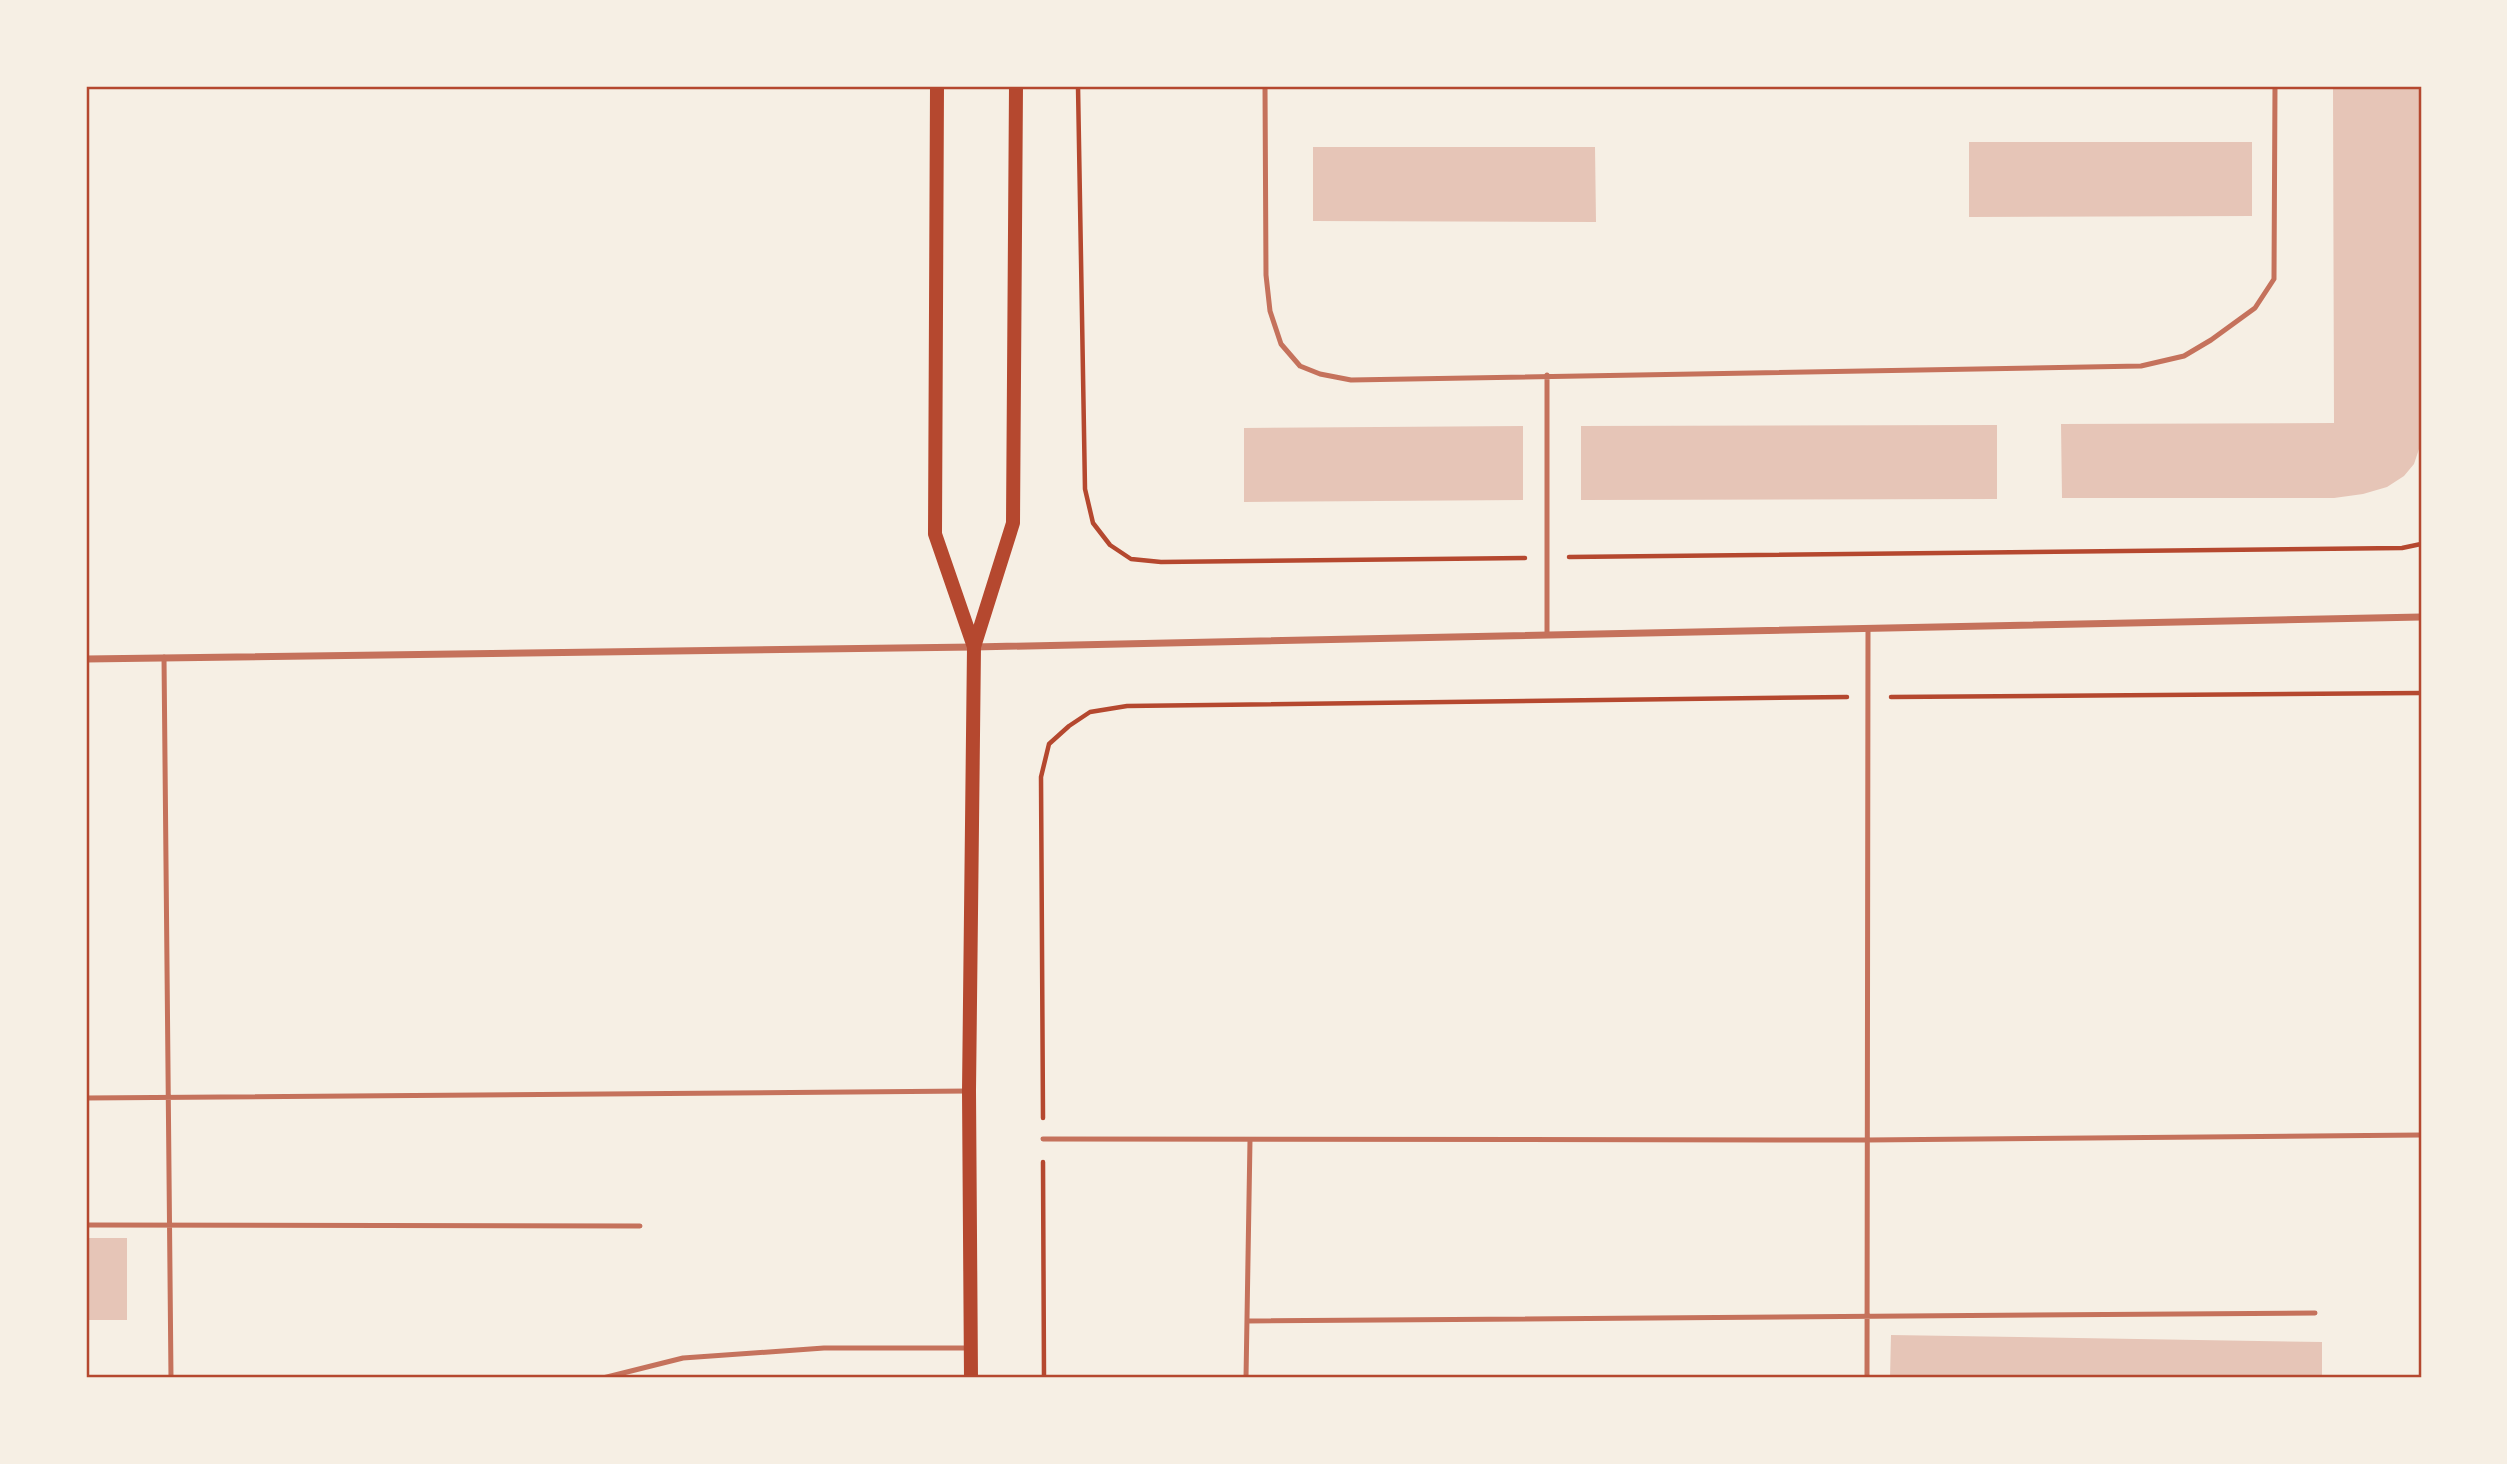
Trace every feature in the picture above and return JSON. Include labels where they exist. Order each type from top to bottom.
[{"type":"main road","points":[[937,86],[935,534],[974,647]]},
{"type":"main road","points":[[971,1378],[969,1091],[974,647],[1013,523],[1016,86]]},
{"type":"street","points":[[86,659],[974,647],[2421,617]]},
{"type":"lane","points":[[1265,86],[1267,287],[1270,311],[1281,344],[1300,366],[1320,374],[1350,380],[2141,366],[2184,356],[2255,308],[2274,279],[2275,86]]},
{"type":"lane","points":[[1547,375],[1547,634]]},
{"type":"lane","points":[[1867,1378],[1868,628]]},
{"type":"lane","points":[[164,657],[171,1378]]},
{"type":"lane","points":[[86,1098],[969,1091]]},
{"type":"lane","points":[[1043,1139],[1867,1140],[2421,1135]]},
{"type":"lane","points":[[1246,1378],[1250,1140]]},
{"type":"lane","points":[[86,1225],[640,1226]]},
{"type":"lane","points":[[1247,1321],[2315,1313]]},
{"type":"lane","points":[[603,1378],[683,1358],[824,1348],[971,1348]]},
{"type":"path","points":[[1078,86],[1085,489],[1093,523],[1110,545],[1131,559],[1161,562],[2402,548],[2421,544]]},
{"type":"path","points":[[1044,1378],[1041,777],[1049,744],[1090,712],[1127,706],[2421,693]]},
{"type":"building","points":[[2333,87],[2421,87],[2421,443],[2414,464],[2404,476],[2387,487],[2334,498],[2062,498],[2061,424],[2334,423]]},
{"type":"building","points":[[1969,142],[2252,142],[2252,216],[1969,217]]},
{"type":"building","points":[[1313,147],[1595,147],[1596,222],[1313,221]]},
{"type":"building","points":[[1997,425],[1997,499],[1581,500],[1581,426]]},
{"type":"building","points":[[1523,426],[1523,500],[1244,502],[1244,428]]},
{"type":"building","points":[[86,1238],[127,1238],[127,1320],[86,1320]]},
{"type":"building","points":[[1891,1335],[2322,1342],[2322,1378],[1890,1378]]}]
